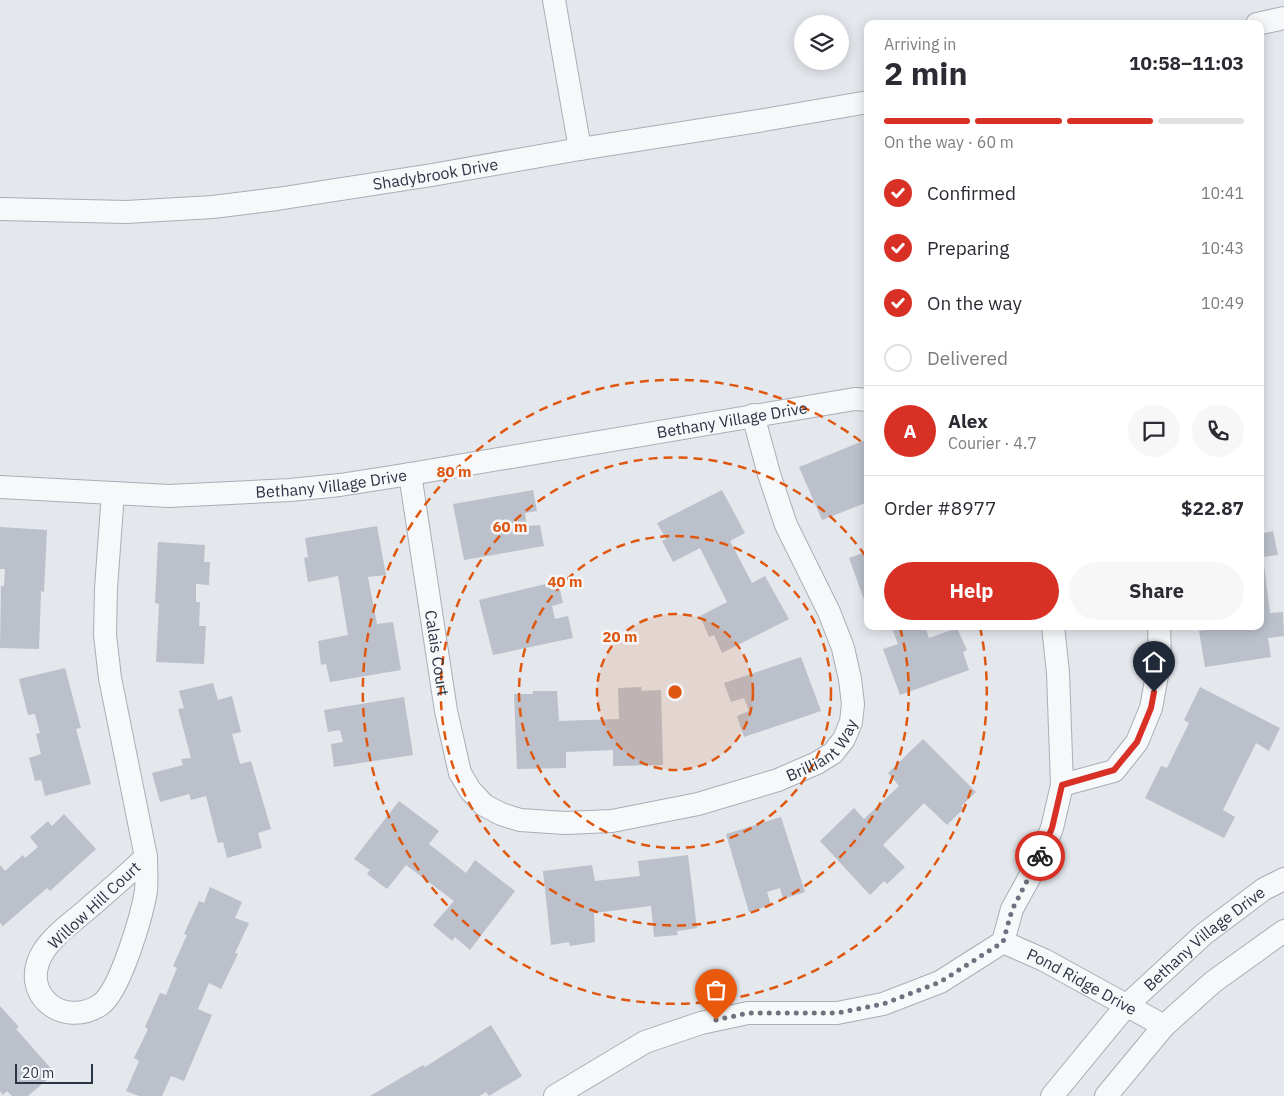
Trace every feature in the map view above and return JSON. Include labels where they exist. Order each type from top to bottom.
[{"type":"street","points":[[554,0],[580,149]]},
{"type":"street","points":[[1264,22],[1284,18]]},
{"type":"street","name":"Shadybrook Drive","points":[[0,209],[126,212],[213,207],[403,179],[864,103]]},
{"type":"street","name":"Bethany Village Drive","points":[[0,487],[169,496],[282,491],[340,485],[753,415],[855,399],[864,400]]},
{"type":"street","name":"Brilliant Way","points":[[501,814],[520,820],[565,822],[612,821],[698,804],[778,780],[817,764],[833,753],[844,739],[851,722],[853,704],[843,648],[829,612],[786,525],[769,474],[753,415]]},
{"type":"street","name":"Calais Court","points":[[410,474],[446,711],[456,760],[460,773],[470,790],[484,804],[501,814]]},
{"type":"street","name":"Willow Hill Court","points":[[113,493],[106,588],[106,635],[110,678],[146,857],[146,888],[143,907],[112,994],[102,1004],[88,1011],[70,1012],[56,1009],[42,997],[36,985],[35,970],[44,951],[57,935],[146,857]]},
{"type":"street","points":[[555,1096],[646,1042],[701,1023],[748,1013],[837,1013],[883,1004],[940,982],[1003,942],[1012,910],[1038,862],[1052,828],[1062,785],[1058,673],[1053,630]]},
{"type":"street","points":[[1062,785],[1114,770],[1137,742],[1151,708],[1160,659],[1160,630]]},
{"type":"street","name":"Bethany Village Drive","points":[[1052,1096],[1126,1006],[1204,934],[1264,889],[1284,879]]},
{"type":"street","points":[[1106,1096],[1164,1026],[1213,982],[1284,931]]},
{"type":"street","name":"Pond Ridge Drive","points":[[1003,942],[1044,960],[1164,1026]]},
{"type":"building","points":[[864,441],[864,504],[822,520],[799,467]]},
{"type":"building","points":[[533,490],[537,511],[525,513],[527,526],[540,525],[544,546],[464,560],[453,504]]},
{"type":"building","points":[[722,490],[745,533],[730,541],[752,583],[765,576],[789,619],[722,653],[714,635],[709,637],[700,616],[727,602],[700,548],[673,562],[662,541],[666,539],[657,523]]},
{"type":"building","points":[[377,526],[386,575],[368,577],[377,624],[393,622],[401,670],[330,682],[326,664],[321,665],[318,641],[348,635],[338,576],[308,582],[304,558],[308,557],[305,538]]},
{"type":"building","points":[[0,527],[47,530],[44,592],[41,591],[39,649],[0,648],[1,586],[4,586],[5,569],[0,569]]},
{"type":"building","points":[[1273,531],[1278,555],[1264,557],[1264,533]]},
{"type":"building","points":[[158,542],[205,545],[204,562],[210,562],[209,585],[196,584],[196,602],[200,602],[199,626],[206,626],[204,664],[156,662],[159,604],[155,603]]},
{"type":"building","points":[[864,552],[864,600],[849,558]]},
{"type":"building","points":[[1264,565],[1270,613],[1283,612],[1284,636],[1268,638],[1271,657],[1205,667],[1199,631],[1264,630]]},
{"type":"building","points":[[558,581],[563,603],[552,606],[555,619],[568,616],[573,638],[493,655],[479,600]]},
{"type":"building","points":[[893,630],[926,630],[929,638],[951,630],[958,630],[967,650],[963,652],[969,670],[900,695],[883,649],[898,644]]},
{"type":"building","points":[[801,657],[821,711],[744,737],[737,716],[749,711],[744,698],[731,702],[724,683]]},
{"type":"building","points":[[65,668],[81,728],[76,729],[91,784],[45,796],[41,780],[35,781],[29,758],[41,754],[36,734],[40,733],[35,714],[28,715],[19,679]]},
{"type":"building","points":[[213,683],[218,700],[232,696],[241,732],[232,734],[240,764],[251,761],[271,829],[258,833],[262,848],[227,858],[223,842],[218,843],[206,796],[191,800],[189,794],[160,802],[152,773],[183,765],[181,759],[191,758],[178,709],[184,708],[179,691]]},
{"type":"building","points":[[641,687],[642,691],[661,690],[663,765],[613,766],[613,750],[566,752],[566,768],[517,769],[514,694],[533,694],[533,691],[557,691],[559,721],[619,719],[618,688]]},
{"type":"building","points":[[1200,687],[1280,728],[1269,751],[1256,743],[1223,810],[1235,817],[1224,838],[1145,798],[1161,766],[1167,768],[1189,723],[1184,720]]},
{"type":"building","points":[[404,697],[413,755],[334,767],[331,744],[343,742],[340,730],[328,732],[324,710]]},
{"type":"building","points":[[923,739],[976,792],[961,806],[964,808],[947,825],[924,803],[883,845],[905,867],[887,884],[884,881],[870,895],[820,841],[854,808],[864,819],[899,786],[888,773]]},
{"type":"building","points":[[399,801],[439,831],[429,844],[466,873],[475,860],[515,891],[470,950],[455,937],[452,941],[433,925],[454,901],[406,865],[387,889],[367,874],[370,870],[354,859]]},
{"type":"building","points":[[64,814],[96,849],[50,891],[47,888],[3,926],[0,923],[0,865],[5,871],[23,855],[25,858],[38,847],[30,837],[48,821],[52,826]]},
{"type":"building","points":[[781,817],[805,892],[783,899],[780,888],[767,892],[771,905],[749,912],[726,834]]},
{"type":"building","points":[[688,855],[697,928],[677,931],[678,935],[654,937],[651,906],[594,913],[595,942],[570,946],[569,942],[551,945],[543,871],[592,865],[595,881],[640,876],[638,861]]},
{"type":"building","points":[[210,887],[242,902],[235,918],[249,923],[235,953],[238,954],[221,989],[209,983],[198,1009],[212,1015],[184,1081],[171,1076],[162,1096],[139,1096],[126,1091],[139,1061],[134,1058],[148,1029],[145,1027],[160,993],[166,995],[177,968],[173,966],[187,935],[184,934],[199,901],[204,903]]},
{"type":"building","points":[[0,1006],[19,1027],[16,1029],[55,1073],[28,1096],[12,1096],[7,1091],[3,1095],[0,1091]]},
{"type":"building","points":[[491,1025],[522,1076],[489,1096],[486,1092],[479,1096],[370,1096],[423,1065],[425,1067]]},
{"type":"way so far","points":[[716,1020],[748,1013],[837,1013],[883,1004],[940,982],[1003,942],[1012,910],[1040,856]]},
{"type":"route","points":[[1040,856],[1052,828],[1062,785],[1114,770],[1137,742],[1151,708],[1154,692]]}]
